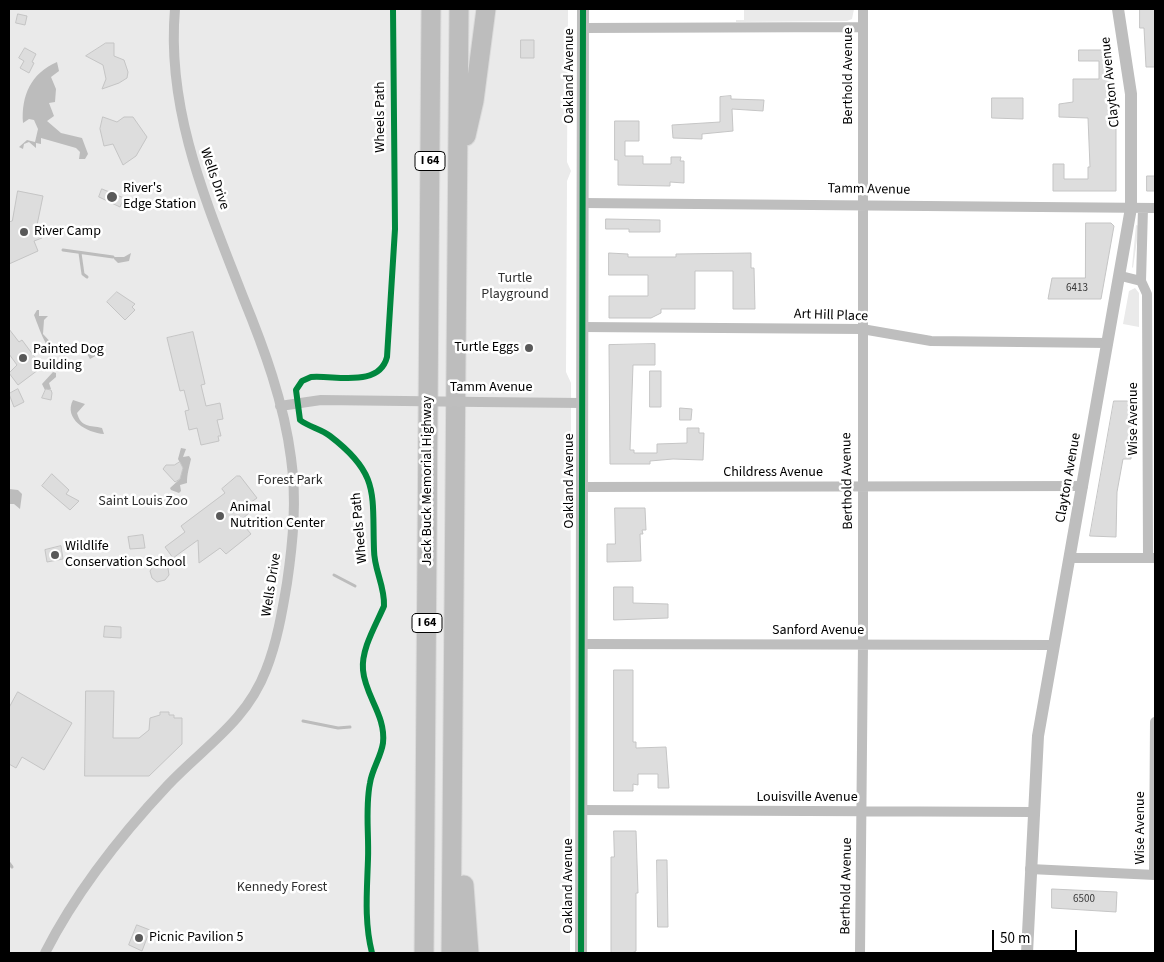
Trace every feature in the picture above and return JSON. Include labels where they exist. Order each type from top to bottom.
[{"type":"highway","name":"Jack Buck Memorial Highway","points":[[424,953],[431,9]]},
{"type":"highway","name":"Jack Buck Memorial Highway","points":[[451,953],[459,9]]},
{"type":"highway","points":[[458,166],[474,101],[486,9]]},
{"type":"highway","points":[[453,786],[460,830],[469,953]]},
{"type":"street","name":"Wells Drive","points":[[45,953],[72,903],[95,870],[169,783],[236,722],[247,707],[266,671],[275,646],[283,608],[294,522],[291,458],[280,406],[257,334],[190,152],[178,93],[175,62],[175,9]]},
{"type":"street","name":"Oakland Avenue","points":[[581,953],[583,9]]},
{"type":"street","name":"Berthold Avenue","points":[[860,953],[863,644],[863,9]]},
{"type":"street","name":"Clayton Avenue","points":[[1028,953],[1030,869],[1038,736],[1108,344],[1137,208],[1131,94],[1118,9]]},
{"type":"street","points":[[583,28],[863,27]]},
{"type":"street","name":"Tamm Avenue","points":[[583,203],[1155,208]]},
{"type":"street","name":"Wise Avenue","points":[[1137,208],[1141,281],[1147,294],[1152,558]]},
{"type":"street","points":[[1121,276],[1141,281]]},
{"type":"street","name":"Art Hill Place","points":[[582,327],[862,329],[932,340],[1108,344]]},
{"type":"street","name":"Tamm Avenue","points":[[280,406],[321,400],[582,403]]},
{"type":"street","name":"Childress Avenue","points":[[582,487],[1084,486]]},
{"type":"street","points":[[1070,558],[1152,558]]},
{"type":"street","name":"Sanford Avenue","points":[[582,644],[1054,645]]},
{"type":"street","name":"Wise Avenue","points":[[1155,722],[1155,875]]},
{"type":"street","name":"Louisville Avenue","points":[[582,810],[1033,812]]},
{"type":"street","points":[[1030,869],[1155,875]]},
{"type":"green space","name":"Forest Park","points":[[9,9],[568,9],[567,162],[571,171],[567,181],[566,372],[571,383],[570,953],[9,953]]},
{"type":"green space","points":[[744,9],[854,9],[852,19],[847,21],[736,22],[736,20],[744,20]]},
{"type":"green space","points":[[1136,225],[1139,226],[1133,268],[1132,267]]},
{"type":"green space","points":[[1135,288],[1139,293],[1139,327],[1123,324],[1129,291]]},
{"type":"shaded area","points":[[57,62],[59,71],[51,77],[56,89],[55,102],[49,103],[54,116],[47,121],[61,133],[82,138],[88,154],[85,159],[79,159],[80,152],[76,148],[41,138],[41,144],[36,143],[36,148],[29,142],[24,144],[23,149],[19,147],[27,140],[35,142],[38,129],[34,120],[29,119],[23,123],[24,104],[30,86],[40,72]]},
{"type":"shaded area","points":[[131,253],[129,261],[118,263],[114,259],[114,257],[124,257]]},
{"type":"shaded area","points":[[39,310],[39,316],[48,316],[44,320],[43,334],[55,347],[54,354],[45,342],[34,315]]},
{"type":"shaded area","points":[[93,345],[96,348],[97,355],[90,359],[85,350]]},
{"type":"shaded area","points":[[53,372],[56,373],[56,377],[49,383],[51,389],[45,390],[42,384]]},
{"type":"shaded area","points":[[73,400],[85,404],[77,413],[81,421],[86,425],[102,428],[104,434],[91,431],[78,424],[71,413]]},
{"type":"shaded area","points":[[181,448],[186,449],[183,457],[189,456],[191,459],[187,483],[180,485],[181,491],[179,493],[170,488],[180,479],[183,468],[178,459]]},
{"type":"shaded area","points":[[9,489],[18,490],[22,494],[20,509],[14,504],[9,504]]},
{"type":"building","points":[[1140,9],[1155,9],[1155,67],[1146,67],[1144,28],[1140,28]]},
{"type":"building","points":[[18,14],[27,16],[25,25],[16,23]]},
{"type":"building","points":[[521,40],[534,40],[534,58],[521,58]]},
{"type":"building","points":[[106,43],[114,43],[114,56],[124,60],[128,72],[127,78],[102,89],[106,79],[103,65],[86,56]]},
{"type":"building","points":[[25,48],[36,54],[29,73],[20,68],[24,61],[19,58]]},
{"type":"building","points":[[1079,50],[1110,50],[1110,63],[1112,63],[1116,91],[1116,191],[1053,191],[1053,164],[1064,164],[1064,179],[1088,179],[1088,167],[1090,167],[1088,118],[1059,117],[1059,104],[1073,102],[1073,79],[1099,79],[1099,61],[1079,61]]},
{"type":"building","points":[[731,96],[731,99],[764,100],[763,111],[732,109],[733,131],[702,134],[702,139],[673,138],[672,125],[720,122],[720,97]]},
{"type":"building","points":[[992,98],[1023,98],[1023,119],[992,118]]},
{"type":"building","points":[[103,117],[117,122],[124,117],[133,117],[147,137],[136,156],[123,165],[113,144],[104,146],[100,129]]},
{"type":"building","points":[[615,121],[639,121],[639,141],[625,141],[625,156],[643,156],[643,164],[671,164],[671,157],[681,157],[680,161],[684,161],[684,183],[670,182],[670,186],[618,185],[618,160],[615,160]]},
{"type":"building","points":[[1147,176],[1155,176],[1155,191],[1147,191]]},
{"type":"building","name":"River's Edge Station","points":[[102,189],[124,198],[120,207],[99,197]]},
{"type":"building","name":"River Camp","points":[[18,191],[43,196],[37,225],[42,238],[34,241],[38,251],[9,264],[9,222],[12,221]]},
{"type":"building","points":[[606,219],[660,220],[660,232],[629,232],[629,229],[606,229]]},
{"type":"building","points":[[1086,223],[1111,223],[1114,226],[1101,299],[1048,299],[1052,278],[1085,278]]},
{"type":"building","points":[[609,253],[628,254],[628,257],[676,257],[676,254],[751,253],[751,268],[754,268],[755,309],[733,309],[733,271],[695,271],[695,309],[661,309],[661,313],[651,318],[609,318],[609,296],[648,296],[648,275],[609,275]]},
{"type":"building","points":[[117,292],[135,304],[132,307],[135,310],[125,320],[107,302]]},
{"type":"building","name":"Painted Dog Building","points":[[9,329],[19,342],[22,340],[42,367],[18,385],[9,373],[17,365],[9,354]]},
{"type":"building","points":[[193,332],[205,384],[201,385],[206,406],[220,403],[223,419],[217,420],[221,436],[218,436],[219,441],[201,445],[197,428],[189,430],[185,411],[189,410],[184,390],[180,391],[167,338]]},
{"type":"building","points":[[655,344],[655,365],[633,365],[630,450],[634,450],[634,453],[657,453],[657,444],[687,443],[687,428],[699,428],[699,433],[704,433],[703,460],[673,459],[650,461],[650,464],[610,464],[609,345]]},
{"type":"building","points":[[650,371],[661,371],[661,407],[650,407]]},
{"type":"building","points":[[18,389],[24,402],[14,407],[9,394]]},
{"type":"building","points":[[46,389],[51,390],[51,400],[42,398]]},
{"type":"building","points":[[1114,401],[1131,401],[1131,459],[1123,459],[1117,492],[1116,537],[1090,536]]},
{"type":"building","points":[[680,408],[692,409],[691,420],[680,420]]},
{"type":"building","points":[[180,462],[183,468],[180,479],[175,482],[163,469],[166,465],[174,465]]},
{"type":"building","points":[[52,474],[69,490],[66,494],[79,501],[70,510],[42,486]]},
{"type":"building","name":"Animal Nutrition Center","points":[[237,476],[240,476],[257,498],[247,505],[251,511],[240,521],[251,534],[226,554],[220,548],[199,563],[198,540],[173,558],[165,547],[185,532],[181,526],[225,493],[222,489]]},
{"type":"building","points":[[169,494],[175,501],[168,507],[162,500]]},
{"type":"building","points":[[615,508],[645,508],[646,530],[642,530],[643,534],[640,534],[641,561],[607,562],[607,544],[615,544]]},
{"type":"building","points":[[143,535],[145,548],[130,549],[128,537]]},
{"type":"building","points":[[61,546],[63,559],[47,562],[45,550]]},
{"type":"building","points":[[167,562],[169,575],[165,580],[157,582],[152,578],[150,571],[154,565]]},
{"type":"building","points":[[614,587],[633,587],[633,603],[668,604],[668,618],[614,620]]},
{"type":"building","points":[[105,626],[121,627],[121,638],[104,637]]},
{"type":"building","points":[[614,670],[633,670],[633,742],[636,742],[636,748],[666,747],[669,788],[658,788],[658,774],[638,774],[638,785],[633,784],[633,791],[614,791]]},
{"type":"building","points":[[86,691],[114,691],[113,738],[139,738],[149,730],[150,718],[160,715],[160,712],[169,712],[169,715],[174,715],[174,718],[182,718],[182,744],[149,776],[85,776]]},
{"type":"building","points":[[18,692],[72,723],[44,770],[22,757],[16,768],[9,764],[9,708]]},
{"type":"building","points":[[614,831],[636,831],[638,893],[636,893],[636,951],[632,953],[611,953],[611,857],[614,857]]},
{"type":"building","points":[[657,860],[667,860],[668,927],[658,927]]},
{"type":"building","points":[[1052,889],[1117,892],[1116,912],[1052,908]]},
{"type":"building","name":"Picnic Pavilion 5","points":[[137,925],[150,930],[142,951],[129,945]]},
{"type":"waterway","points":[[63,250],[113,257]]},
{"type":"waterway","points":[[80,253],[83,274],[87,277]]},
{"type":"waterway","points":[[334,575],[355,586]]},
{"type":"waterway","points":[[303,721],[338,728],[350,727]]},
{"type":"waterway","points":[[9,863],[12,867]]},
{"type":"cycle path","name":"Wheels Path","points":[[372,953],[369,941],[367,906],[368,802],[371,778],[382,748],[383,733],[379,714],[367,688],[363,662],[370,637],[384,606],[383,592],[374,557],[372,499],[370,486],[358,462],[330,436],[300,420],[296,390],[302,381],[311,377],[355,378],[375,373],[382,367],[387,357],[395,229],[393,9]]},
{"type":"cycle path","points":[[581,953],[583,9]]},
{"type":"place","name":"River's Edge Station","points":[[112,197]]},
{"type":"place","name":"River Camp","points":[[24,232]]},
{"type":"place","name":"Turtle Eggs","points":[[529,348]]},
{"type":"place","name":"Painted Dog Building","points":[[23,358]]},
{"type":"place","name":"Animal Nutrition Center","points":[[220,516]]},
{"type":"place","name":"Wildlife Conservation School","points":[[55,555]]},
{"type":"place","name":"Picnic Pavilion 5","points":[[139,938]]},
{"type":"park label","name":"Turtle Playground","points":[[515,288]]},
{"type":"park label","name":"Saint Louis Zoo","points":[[143,502]]},
{"type":"park label","name":"Kennedy Forest","points":[[282,888]]}]
